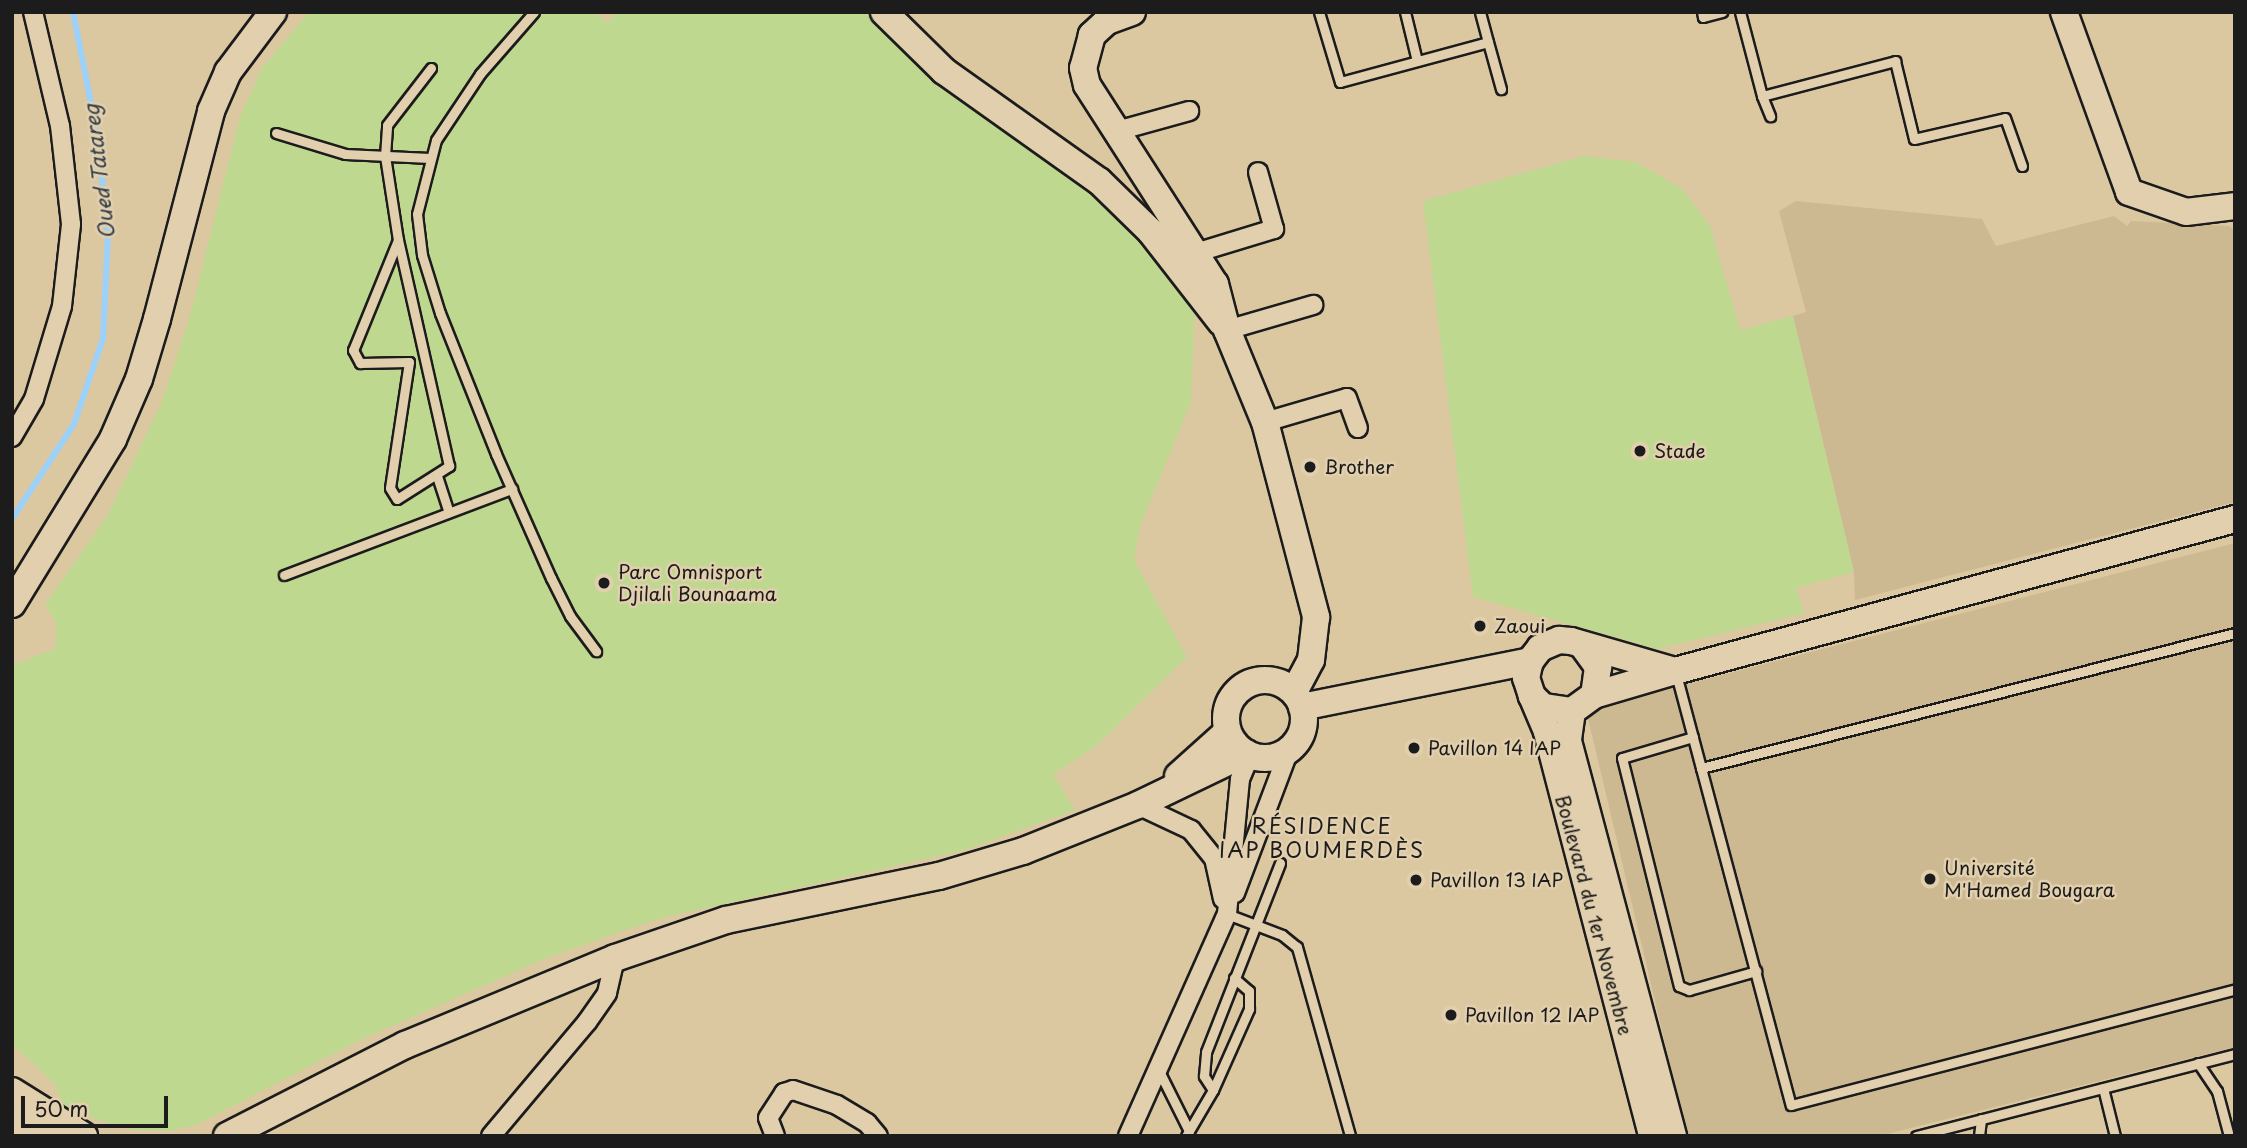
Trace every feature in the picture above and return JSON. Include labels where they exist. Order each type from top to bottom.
[{"type":"street","points":[[12,437],[34,399],[62,306],[71,224],[60,126],[33,12]]},
{"type":"street","points":[[12,604],[113,439],[154,331],[211,111],[228,72],[273,12]]},
{"type":"street","points":[[884,12],[944,71],[1099,181],[1151,232],[1227,330]]},
{"type":"street","points":[[1128,1136],[1227,914],[1289,750],[1303,729],[1298,700],[1311,660],[1316,617],[1265,422],[1227,330],[1215,284],[1192,254],[1087,85],[1083,68],[1092,35],[1107,21],[1132,12]]},
{"type":"street","points":[[2064,12],[2129,192],[2186,212],[2235,206]]},
{"type":"street","points":[[1117,131],[1189,111]]},
{"type":"street","points":[[1192,254],[1274,229],[1258,172]]},
{"type":"street","points":[[1227,330],[1313,305]]},
{"type":"street","points":[[1265,422],[1348,398],[1358,428]]},
{"type":"street","points":[[1675,671],[1559,640],[1539,648],[1530,662],[1527,678],[1532,695],[1543,706],[1572,711],[1594,695],[1675,671],[2235,519]]},
{"type":"street","points":[[1583,646],[1598,667],[1594,695]]},
{"type":"street","points":[[1289,750],[1266,758],[1248,754],[1227,733],[1227,706],[1242,687],[1273,681],[1298,700],[1530,662]]},
{"type":"street","name":"Boulevard du 1er Novembre","points":[[1532,695],[1547,733],[1652,1136]]},
{"type":"street","name":"Boulevard du 1er Novembre","points":[[1572,711],[1568,741],[1673,1136]]},
{"type":"street","points":[[1146,802],[1227,733]]},
{"type":"street","points":[[227,1136],[405,1045],[615,958],[726,920],[939,876],[1023,851],[1146,802],[1248,754]]},
{"type":"street","points":[[1227,914],[1240,779],[1248,754]]},
{"type":"street","points":[[1146,802],[1191,830],[1214,858],[1227,914]]},
{"type":"street","points":[[491,1136],[587,1022],[607,993],[615,958]]},
{"type":"street","points":[[775,1136],[768,1118],[784,1093],[793,1090],[837,1105],[867,1123],[878,1136]]},
{"type":"street","points":[[12,1091],[84,1136]]},
{"type":"street","points":[[18,1126],[58,1136]]},
{"type":"lane","points":[[534,12],[461,99],[430,158],[417,215],[422,255],[440,313],[512,489],[570,616],[596,651]]},
{"type":"lane","points":[[1319,12],[1340,82],[1488,42]]},
{"type":"lane","points":[[1405,12],[1417,61]]},
{"type":"lane","points":[[1480,12],[1502,89]]},
{"type":"lane","points":[[1702,12],[1703,17],[1722,12]]},
{"type":"lane","points":[[1740,12],[1762,96],[1770,116]]},
{"type":"lane","points":[[1762,96],[1895,61],[1914,139],[2005,118],[2022,166]]},
{"type":"lane","points":[[408,362],[390,495],[397,499],[447,471],[449,459],[398,240],[385,156],[387,125],[431,68]]},
{"type":"lane","points":[[276,133],[345,153],[430,158]]},
{"type":"lane","points":[[398,240],[353,350],[360,363],[425,362]]},
{"type":"lane","points":[[438,476],[449,512]]},
{"type":"lane","points":[[284,575],[512,489]]},
{"type":"lane","points":[[1701,768],[2235,633]]},
{"type":"lane","points":[[1675,671],[1791,1105],[2235,989]]},
{"type":"lane","points":[[1693,737],[1622,758],[1679,986],[1689,990],[1756,971]]},
{"type":"lane","points":[[1213,1090],[1203,1064],[1280,863]]},
{"type":"lane","points":[[1227,914],[1282,935],[1297,947],[1306,964],[1350,1136]]},
{"type":"lane","points":[[1187,1133],[1213,1090],[1251,999],[1249,991],[1234,978]]},
{"type":"lane","points":[[1916,1136],[2235,1054]]},
{"type":"lane","points":[[2199,1063],[2217,1091],[2229,1136]]},
{"type":"lane","points":[[1158,1069],[1187,1133]]},
{"type":"lane","points":[[2103,1088],[2115,1136]]},
{"type":"lane","points":[[1979,1136],[1981,1119]]},
{"type":"shaded area","points":[[1796,201],[1982,219],[1996,246],[2114,216],[2127,226],[2131,221],[2230,226],[2235,232],[2235,502],[1855,600],[1854,572],[1793,316],[1806,312],[1779,211]]},
{"type":"shaded area","name":"Université M'Hamed Bougara","points":[[2235,543],[2235,1047],[1879,1136],[1687,1136],[1586,710]]},
{"type":"green space","name":"Parc Omnisport Djilali Bounaama","points":[[309,12],[595,12],[608,23],[615,12],[884,12],[1106,206],[1195,301],[1191,402],[1140,526],[1134,560],[1187,657],[1096,746],[1053,774],[1075,810],[965,850],[657,919],[549,957],[362,1039],[196,1125],[169,1131],[133,1130],[65,1110],[55,1084],[12,1044],[12,665],[55,649],[56,622],[45,605],[107,516],[161,404],[189,319],[240,117],[262,68]]},
{"type":"green space","name":"Stade","points":[[1584,156],[1636,162],[1681,188],[1710,226],[1740,330],[1793,316],[1854,572],[1796,588],[1804,613],[1657,649],[1473,597],[1423,201]]},
{"type":"waterway","name":"Oued Tatareg","points":[[12,519],[74,424],[103,339],[108,234],[97,134],[73,12]]},
{"type":"place","name":"Stade","points":[[1640,451]]},
{"type":"place","name":"Brother","points":[[1310,467]]},
{"type":"place","name":"Parc Omnisport Djilali Bounaama","points":[[604,583]]},
{"type":"place","name":"Zaoui","points":[[1480,626]]},
{"type":"place","name":"Pavillon 14 IAP","points":[[1414,748]]},
{"type":"place","name":"Université M'Hamed Bougara","points":[[1930,879]]},
{"type":"place","name":"Pavillon 13 IAP","points":[[1416,880]]},
{"type":"place","name":"Pavillon 12 IAP","points":[[1451,1015]]},
{"type":"district","name":"RÉSIDENCE IAP BOUMERDÈS","points":[[1322,837]]}]
